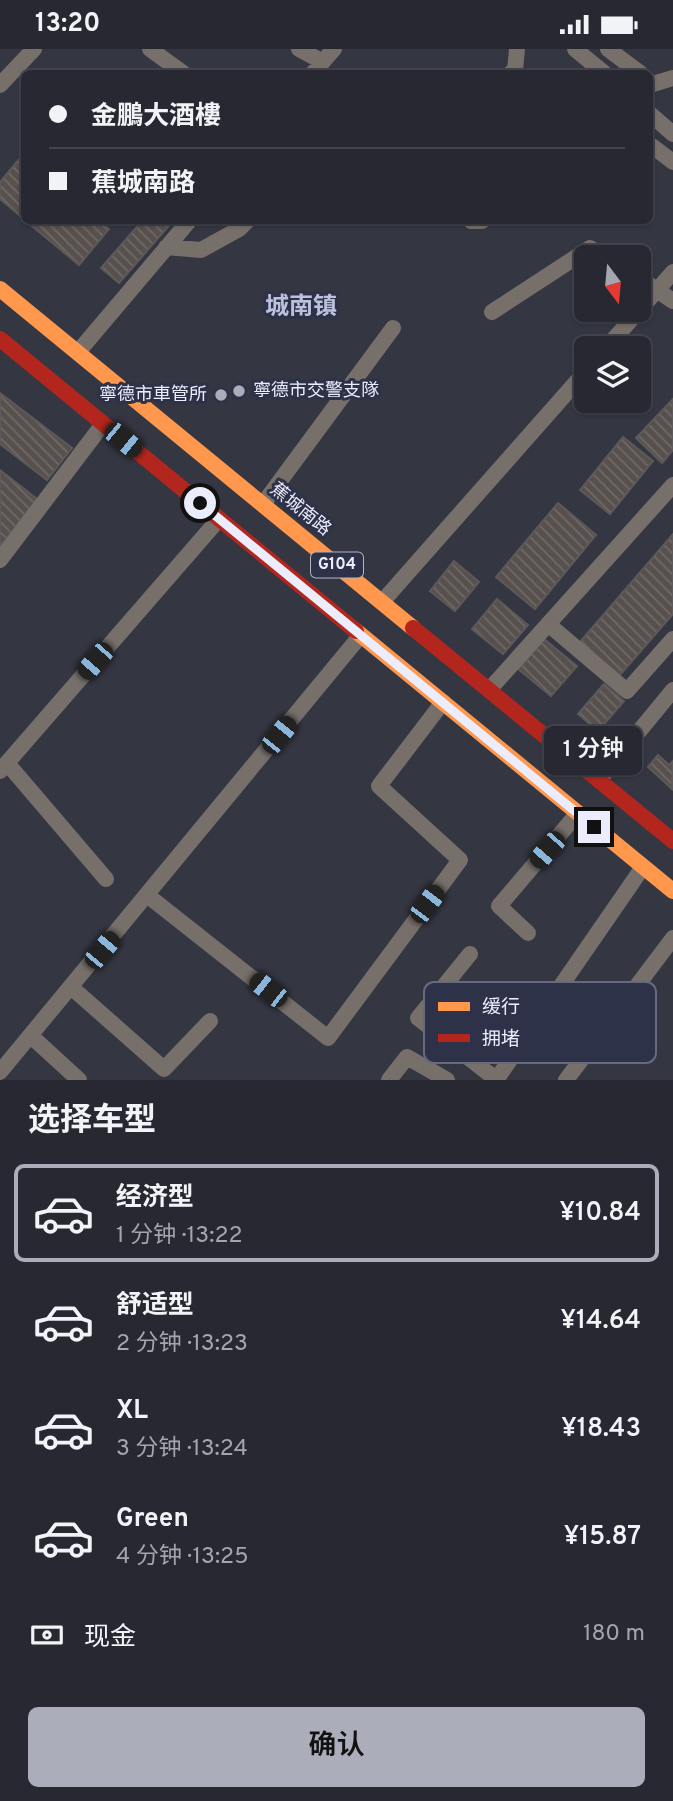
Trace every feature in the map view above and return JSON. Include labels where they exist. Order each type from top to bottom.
[{"type":"highway","name":"蕉城南路","points":[[0,289],[672,838]]},
{"type":"highway","name":"G104","points":[[0,339],[673,891]]},
{"type":"street","points":[[0,85],[34,49]]},
{"type":"street","points":[[299,49],[318,68],[334,49]]},
{"type":"street","points":[[514,70],[517,49]]},
{"type":"street","points":[[575,49],[600,70]]},
{"type":"street","points":[[608,49],[636,70]]},
{"type":"street","points":[[157,50],[180,70]]},
{"type":"street","points":[[653,84],[673,78]]},
{"type":"street","points":[[653,116],[673,134]]},
{"type":"street","points":[[653,147],[673,162]]},
{"type":"street","points":[[78,352],[186,224]]},
{"type":"street","points":[[166,247],[201,250],[244,224]]},
{"type":"street","points":[[492,312],[574,258]]},
{"type":"street","points":[[617,336],[673,272]]},
{"type":"street","points":[[651,286],[673,301]]},
{"type":"street","points":[[263,504],[393,328]]},
{"type":"street","points":[[382,602],[574,385]]},
{"type":"street","points":[[0,560],[103,424]]},
{"type":"street","points":[[489,690],[673,485]]},
{"type":"street","points":[[106,879],[4,767],[219,519]]},
{"type":"street","points":[[548,624],[627,691],[673,639]]},
{"type":"street","points":[[0,1072],[361,635]]},
{"type":"street","points":[[599,780],[673,690]]},
{"type":"street","points":[[147,895],[328,1038],[460,860],[379,786],[443,702]]},
{"type":"street","points":[[528,933],[499,906],[578,813]]},
{"type":"street","points":[[564,982],[643,867]]},
{"type":"street","points":[[640,982],[673,938]]},
{"type":"street","points":[[447,982],[470,954]]},
{"type":"street","points":[[71,987],[164,1069],[210,1021]]},
{"type":"street","points":[[31,1036],[71,1077]]},
{"type":"street","points":[[389,1080],[407,1057],[447,1080]]},
{"type":"street","points":[[475,1063],[496,1080],[508,1063]]},
{"type":"street","points":[[566,1080],[579,1063]]},
{"type":"building","points":[[21,157],[21,216],[0,199],[0,182]]},
{"type":"building","points":[[30,224],[102,224],[109,229],[79,265]]},
{"type":"building","points":[[139,224],[170,224],[119,283],[101,268]]},
{"type":"building","points":[[0,393],[72,448],[47,480],[0,444]]},
{"type":"building","points":[[673,399],[673,450],[662,463],[636,438]]},
{"type":"building","points":[[623,437],[653,461],[610,514],[580,490]]},
{"type":"building","points":[[0,470],[37,499],[0,546]]},
{"type":"building","points":[[558,503],[596,535],[535,609],[496,577]]},
{"type":"building","points":[[673,534],[673,614],[619,676],[580,642]]},
{"type":"building","points":[[454,561],[479,582],[455,611],[430,591]]},
{"type":"building","points":[[497,599],[528,625],[503,654],[472,629]]},
{"type":"building","points":[[544,639],[577,666],[551,696],[518,669]]},
{"type":"building","points":[[604,684],[624,701],[598,731],[578,714]]},
{"type":"building","points":[[658,755],[669,765],[673,761],[672,789],[648,767]]},
{"type":"traffic: slow","points":[[0,289],[413,628]]},
{"type":"traffic: slow","points":[[356,631],[673,891]]},
{"type":"traffic: jam","points":[[0,339],[356,631]]},
{"type":"traffic: jam","points":[[413,628],[673,841]]},
{"type":"place","name":"寧德市交警支隊","points":[[239,391]]},
{"type":"place","name":"寧德市車管所","points":[[221,395]]},
{"type":"district","name":"城南镇","points":[[301,308]]},
{"type":"route","points":[[200,503],[594,827]]}]
